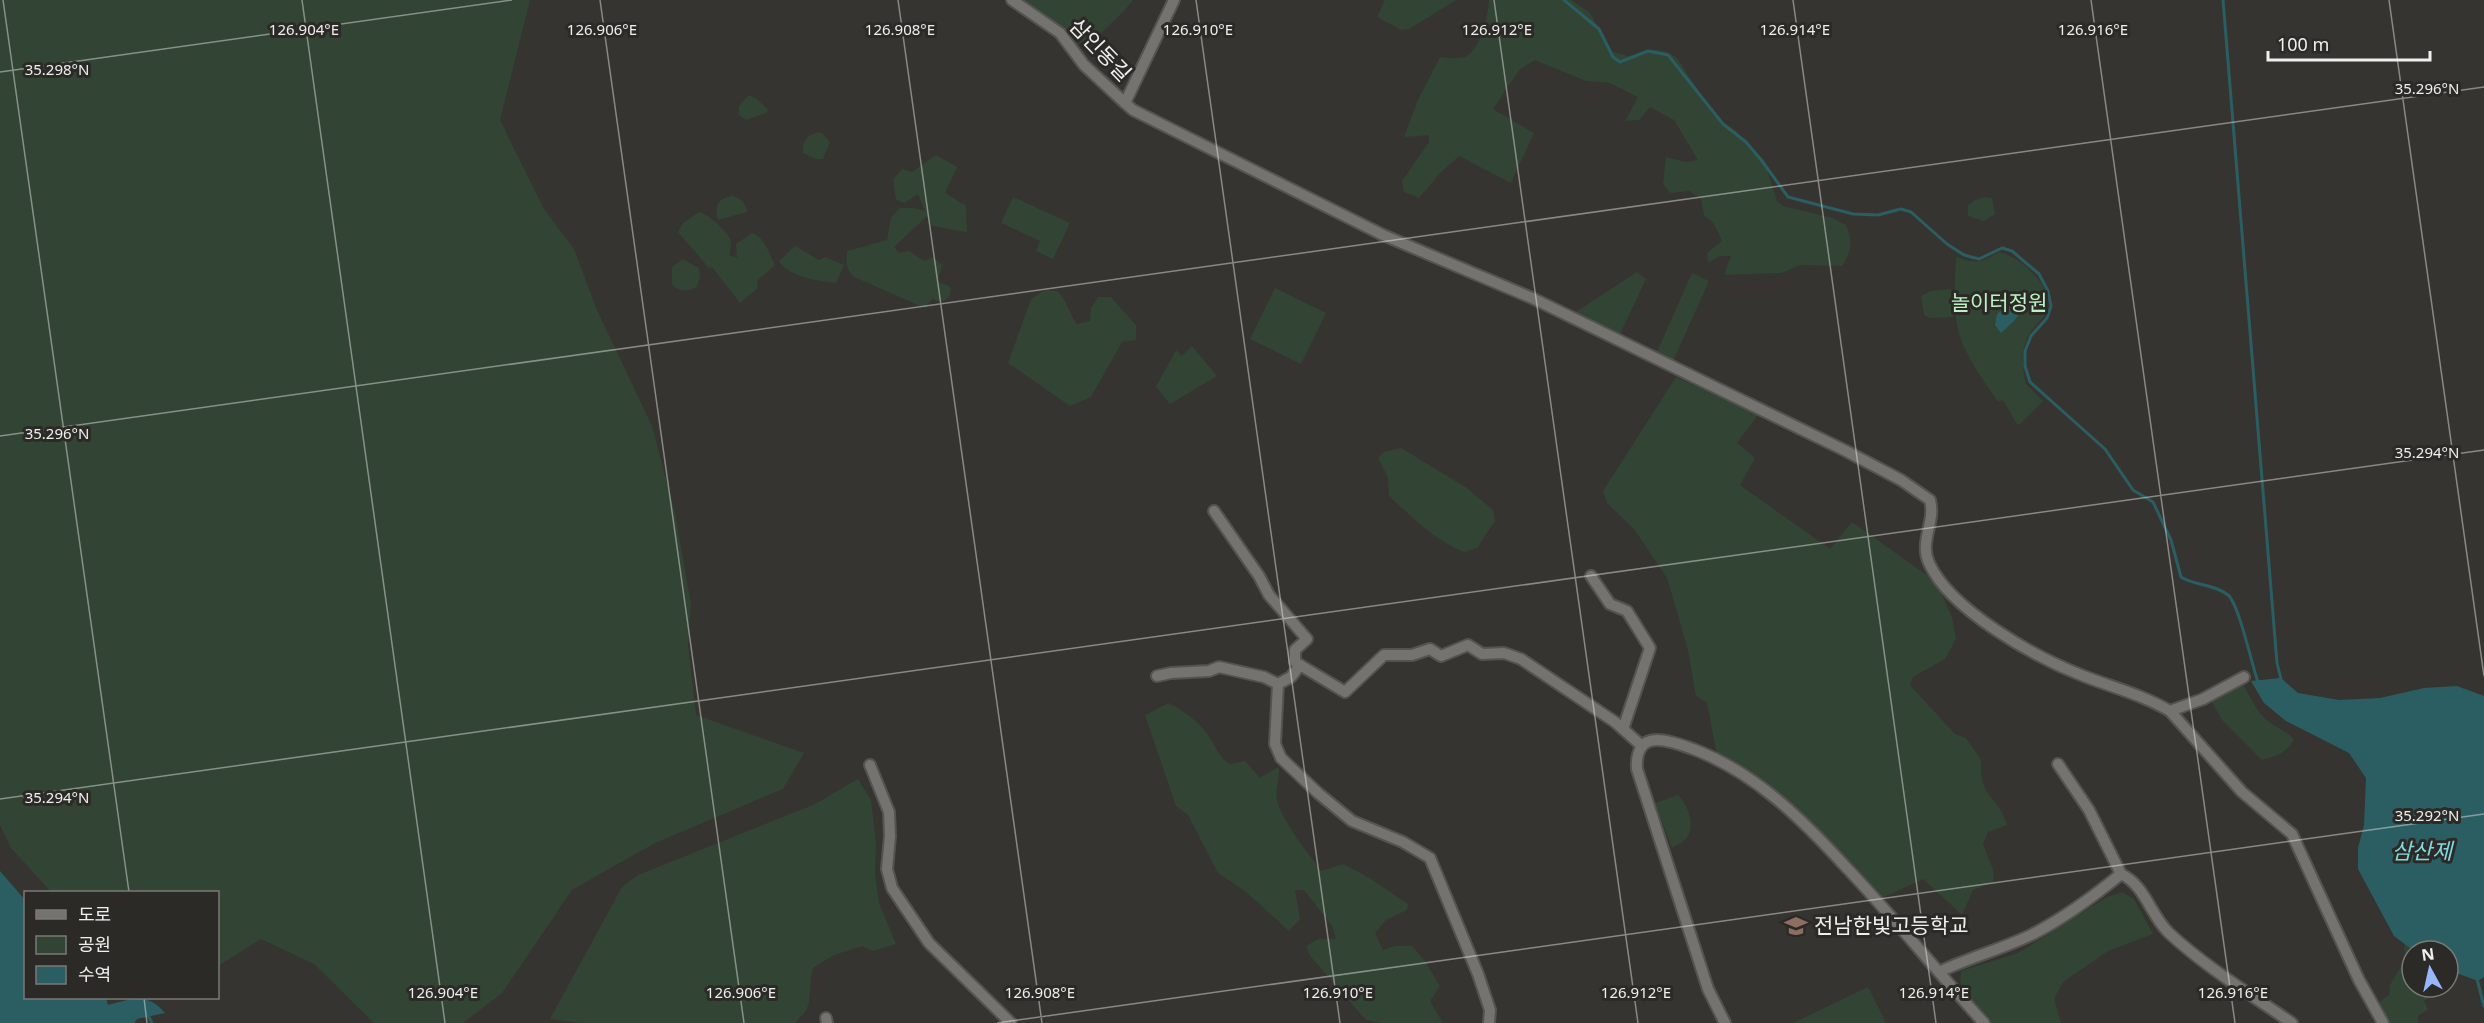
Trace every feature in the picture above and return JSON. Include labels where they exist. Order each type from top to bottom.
[{"type":"street","name":"삼인동길","points":[[1012,0],[1060,33],[1084,65],[1125,103],[1174,0]]},
{"type":"street","points":[[1125,103],[1133,110],[1383,235],[1566,314],[1846,451],[1901,480],[1930,500],[1932,513],[1925,542],[1929,563],[1956,597],[1987,624],[2041,657],[2081,676],[2150,699],[2170,711],[2242,792],[2292,834],[2359,980],[2383,1023]]},
{"type":"street","points":[[1214,511],[1259,576],[1269,595],[1306,639],[1295,650],[1295,662],[1345,692],[1384,656],[1412,655],[1430,649],[1441,656],[1468,645],[1482,654],[1513,654],[1623,729],[1642,746]]},
{"type":"street","points":[[1591,576],[1610,604],[1627,611],[1650,648],[1623,729]]},
{"type":"street","points":[[1278,684],[1291,677],[1300,665]]},
{"type":"street","points":[[1157,676],[1201,672],[1219,667],[1264,676],[1278,684]]},
{"type":"street","points":[[2170,711],[2203,699],[2244,677]]},
{"type":"street","points":[[1278,684],[1275,744],[1281,758],[1318,793],[1353,821],[1403,842],[1430,858],[1478,974],[1490,1010],[1489,1023]]},
{"type":"street","points":[[1725,1023],[1708,988],[1664,848],[1641,785],[1636,759],[1642,746],[1649,741],[1659,740],[1703,753],[1744,776],[1789,809],[1869,891],[1984,1023]]},
{"type":"street","points":[[2058,764],[2101,831],[2121,874],[2130,878],[2142,892],[2167,931],[2208,965],[2292,1023]]},
{"type":"street","points":[[870,765],[890,812],[887,868],[892,888],[929,943],[1011,1023]]},
{"type":"street","points":[[1939,972],[2034,933],[2121,874]]},
{"type":"green space","points":[[0,0],[530,0],[500,120],[544,209],[574,249],[597,310],[652,426],[675,513],[691,604],[688,644],[696,715],[804,753],[783,789],[655,843],[572,890],[502,993],[463,1023],[374,1023],[314,964],[261,939],[219,965],[219,891],[50,891],[11,848],[0,825]]},
{"type":"green space","points":[[1019,0],[1133,0],[1098,36],[1075,45]]},
{"type":"green space","points":[[1385,0],[1456,0],[1409,29],[1401,30],[1377,17]]},
{"type":"green space","points":[[1489,0],[1571,0],[1590,13],[1611,51],[1631,57],[1643,52],[1659,50],[1677,58],[1715,116],[1736,131],[1764,160],[1777,201],[1783,206],[1833,218],[1846,225],[1850,246],[1842,266],[1801,265],[1781,273],[1724,275],[1731,256],[1720,256],[1708,263],[1707,253],[1722,241],[1714,224],[1704,215],[1701,199],[1689,191],[1670,193],[1663,184],[1666,157],[1686,162],[1698,160],[1674,120],[1650,107],[1639,120],[1625,121],[1638,97],[1610,83],[1586,81],[1535,60],[1519,70],[1493,109],[1534,133],[1511,183],[1459,156],[1440,173],[1419,198],[1404,192],[1402,181],[1429,142],[1429,135],[1404,137],[1417,102],[1440,57],[1465,57],[1471,53],[1485,23]]},
{"type":"green space","points":[[749,95],[757,99],[768,110],[766,113],[746,120],[739,115],[739,106]]},
{"type":"green space","points":[[819,132],[830,142],[823,159],[816,159],[803,153],[806,139]]},
{"type":"green space","points":[[936,155],[957,167],[945,193],[966,206],[967,232],[932,226],[927,216],[894,247],[899,253],[909,251],[924,261],[933,257],[942,265],[938,282],[949,286],[951,290],[949,297],[944,301],[936,301],[933,298],[925,308],[854,277],[848,268],[847,251],[887,240],[891,218],[900,208],[925,211],[918,194],[904,203],[896,199],[893,180],[902,169],[912,172]]},
{"type":"green space","points":[[732,196],[742,201],[747,212],[718,220],[716,211],[718,204],[723,199]]},
{"type":"green space","points":[[1013,197],[1070,223],[1053,259],[1036,251],[1040,241],[1001,223]]},
{"type":"green space","points":[[1985,197],[1992,198],[1995,214],[1984,221],[1968,216],[1968,205]]},
{"type":"green space","points":[[699,212],[712,219],[728,235],[731,243],[729,255],[737,258],[736,244],[752,233],[760,238],[769,251],[775,265],[758,280],[757,289],[740,303],[712,267],[709,268],[678,232],[683,223]]},
{"type":"green space","points":[[795,246],[819,260],[825,257],[844,265],[836,283],[804,277],[783,266],[779,261]]},
{"type":"green space","name":"놀이터정원","points":[[1999,252],[2016,259],[2033,273],[2040,281],[2048,299],[2047,311],[2028,336],[2023,356],[2026,384],[2043,401],[2020,424],[2017,424],[2003,400],[1998,402],[1972,362],[1961,341],[1956,318],[1956,257],[1978,261]]},
{"type":"green space","points":[[683,259],[699,268],[700,277],[697,287],[681,290],[672,284],[672,267]]},
{"type":"green space","points":[[1637,272],[1646,279],[1620,334],[1574,313]]},
{"type":"green space","points":[[1692,273],[1709,281],[1673,361],[1656,354]]},
{"type":"green space","points":[[1275,288],[1326,313],[1301,364],[1250,339]]},
{"type":"green space","points":[[1045,290],[1057,291],[1061,295],[1077,324],[1090,321],[1091,308],[1098,297],[1111,297],[1136,325],[1136,340],[1122,342],[1091,397],[1070,406],[1008,363],[1031,299]]},
{"type":"green space","points":[[1951,290],[1953,317],[1930,318],[1924,315],[1921,296],[1931,291]]},
{"type":"green space","points":[[1192,346],[1217,376],[1170,404],[1156,387],[1176,350],[1182,356]]},
{"type":"green space","points":[[1676,377],[1758,415],[1737,443],[1755,458],[1740,485],[1830,549],[1852,522],[1928,576],[1941,592],[1952,618],[1956,639],[1945,659],[1913,677],[1910,685],[1955,734],[1966,738],[1981,760],[1981,775],[1985,789],[2002,812],[2007,825],[1988,832],[1983,844],[1994,872],[1993,882],[1973,890],[1962,915],[1923,879],[1880,899],[1847,863],[1717,755],[1707,703],[1696,696],[1688,650],[1667,578],[1634,529],[1607,503],[1603,491]]},
{"type":"green space","points":[[1401,448],[1467,488],[1493,510],[1495,521],[1477,548],[1464,552],[1453,547],[1424,527],[1389,496],[1388,477],[1378,458],[1384,452]]},
{"type":"green space","points":[[2243,684],[2262,715],[2294,740],[2277,755],[2262,760],[2222,720],[2211,701]]},
{"type":"green space","points":[[1169,703],[1197,722],[1226,762],[1230,764],[1245,761],[1260,778],[1278,767],[1276,797],[1280,810],[1321,871],[1343,864],[1368,877],[1408,904],[1407,910],[1386,920],[1375,933],[1383,950],[1395,946],[1412,946],[1425,961],[1440,986],[1430,1001],[1443,1023],[1383,1023],[1366,1020],[1310,956],[1306,946],[1318,939],[1336,939],[1332,926],[1304,890],[1295,890],[1300,919],[1289,931],[1246,892],[1218,873],[1188,815],[1176,806],[1145,715]]},
{"type":"green space","points":[[858,779],[871,800],[879,903],[896,944],[873,951],[862,946],[834,955],[813,968],[807,1008],[795,1023],[583,1023],[550,1019],[622,887],[638,875],[815,804]]},
{"type":"green space","points":[[1678,795],[1688,810],[1691,823],[1689,835],[1672,848],[1655,803]]},
{"type":"green space","points":[[2122,892],[2134,899],[2153,934],[2108,951],[2063,982],[2054,999],[2061,1023],[1987,1023],[1960,991],[1961,971],[2018,953],[2107,897]]},
{"type":"green space","points":[[2400,968],[2400,999],[2427,999],[2424,1001],[2428,1010],[2419,1015],[2418,1023],[2389,1023],[2378,1003],[2389,995],[2390,985]]},
{"type":"green space","points":[[1868,987],[1886,1023],[1793,1023]]},
{"type":"water","points":[[2017,290],[2026,297],[2028,303],[2001,333],[1995,325],[1997,314],[2006,307]]},
{"type":"water","name":"삼산제","points":[[2281,678],[2298,693],[2339,700],[2380,698],[2424,688],[2457,686],[2484,696],[2484,977],[2478,981],[2460,974],[2460,939],[2400,940],[2394,936],[2358,869],[2358,848],[2364,825],[2366,778],[2349,753],[2286,721],[2264,703],[2251,681]]},
{"type":"water","points":[[0,871],[24,899],[24,999],[106,999],[108,1005],[133,999],[145,999],[165,1013],[137,1019],[134,1023],[0,1023]]},
{"type":"waterway","points":[[1564,0],[1599,29],[1613,57],[1620,62],[1648,51],[1668,55],[1723,124],[1746,142],[1788,197],[1853,214],[1878,215],[1901,209],[1911,212],[1947,244],[1964,255],[1979,259],[2002,248],[2012,251],[2039,274],[2048,291],[2051,306],[2047,318],[2031,336],[2025,351],[2025,366],[2030,382],[2105,449],[2133,490],[2153,502],[2171,540],[2181,577],[2223,591],[2228,595],[2241,622],[2258,682]]},
{"type":"waterway","points":[[2223,0],[2277,663],[2281,679]]},
{"type":"waterway","points":[[2477,979],[2484,1006]]},
{"type":"waterway","points":[[147,1013],[152,1023]]},
{"type":"place","name":"전남한빛고등학교","points":[[1796,926]]}]
